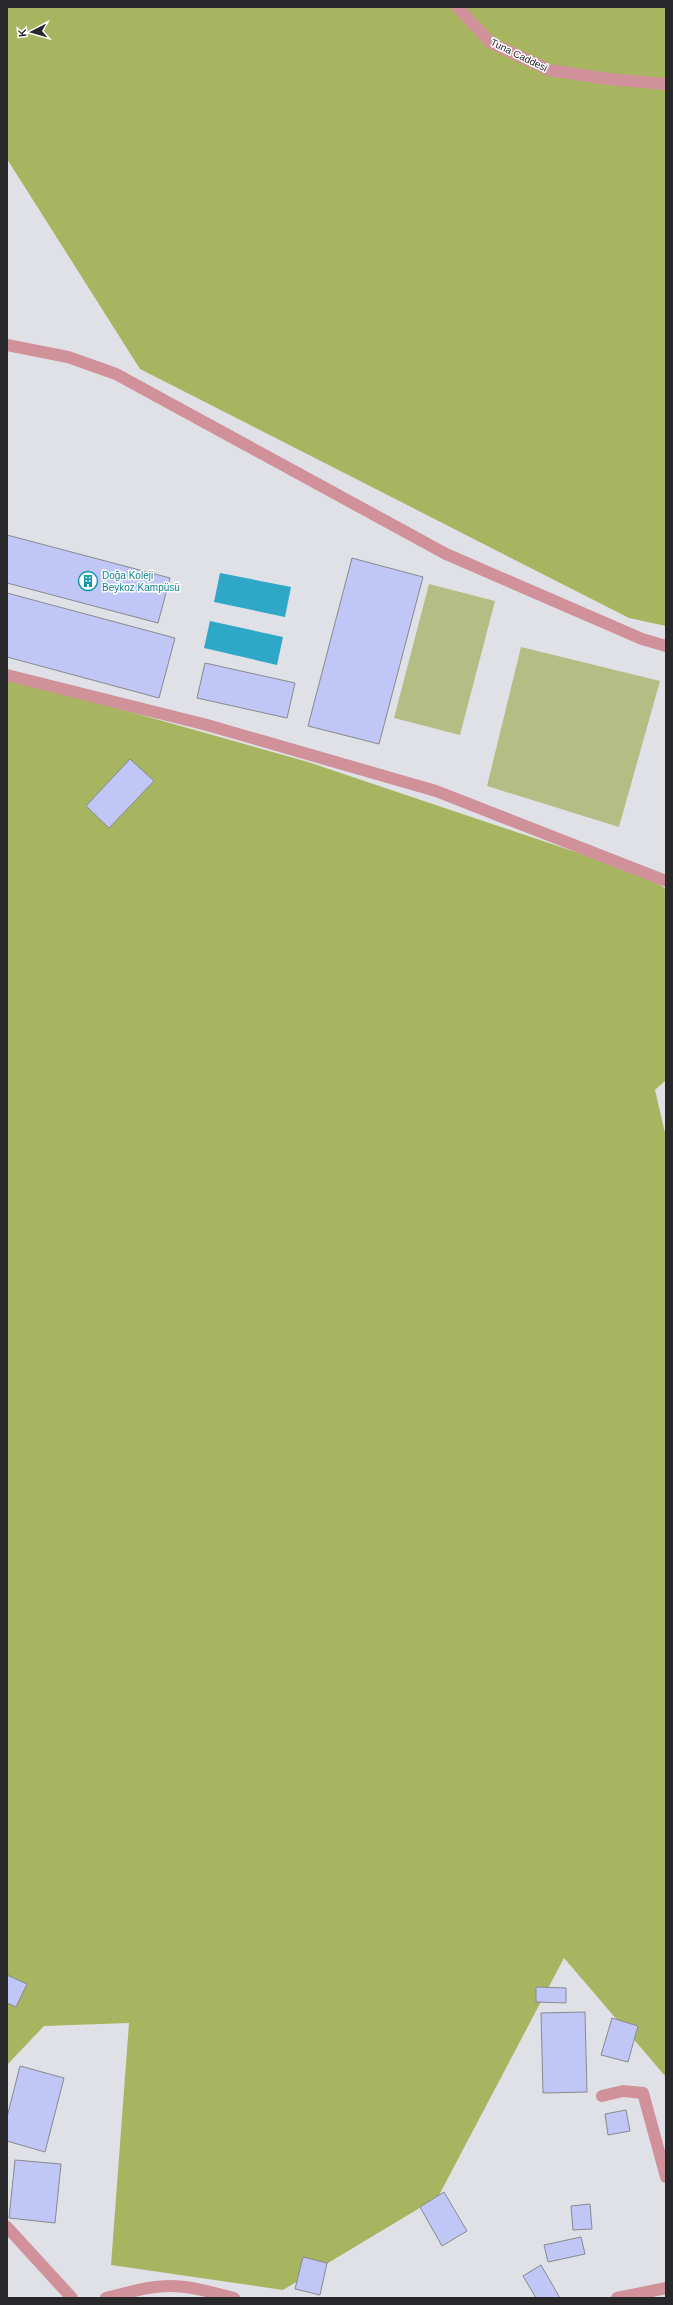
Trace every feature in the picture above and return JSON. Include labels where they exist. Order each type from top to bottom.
[{"type":"street","name":"Tuna Caddesi","points":[[457,7],[491,43],[549,70],[608,79],[666,84]]},
{"type":"street","points":[[7,345],[68,357],[116,374],[446,554],[642,639],[666,646]]},
{"type":"street","points":[[7,675],[207,725],[436,791],[666,881]]},
{"type":"street","points":[[602,2096],[623,2091],[643,2093],[666,2177]]},
{"type":"street","points":[[7,2226],[72,2298]]},
{"type":"street","points":[[106,2298],[149,2288],[170,2286],[196,2289],[234,2298]]},
{"type":"street","points":[[617,2298],[666,2288]]},
{"type":"green space","points":[[7,7],[666,7],[666,626],[629,618],[140,369],[7,159]]},
{"type":"green space","points":[[429,584],[495,601],[460,735],[394,718]]},
{"type":"green space","points":[[521,647],[660,681],[619,827],[487,786]]},
{"type":"green space","points":[[7,677],[308,762],[647,876],[666,889],[666,1080],[655,1090],[666,1137],[666,2077],[564,1958],[438,2197],[283,2290],[111,2265],[129,2023],[44,2026],[7,2065]]},
{"type":"water","points":[[220,573],[291,587],[285,617],[214,602]]},
{"type":"water","points":[[210,621],[283,637],[277,665],[204,648]]},
{"type":"building","name":"Doğa Koleji Beykoz Kampüsü","points":[[7,535],[170,578],[158,623],[7,583]]},
{"type":"building","points":[[352,558],[423,577],[379,744],[308,726]]},
{"type":"building","points":[[7,593],[175,638],[159,698],[7,657]]},
{"type":"building","points":[[205,663],[295,683],[287,718],[197,698]]},
{"type":"building","points":[[130,759],[154,781],[109,828],[86,806]]},
{"type":"building","points":[[7,1975],[27,1984],[16,2007],[7,2003]]},
{"type":"building","points":[[536,1987],[566,1988],[566,2003],[536,2002]]},
{"type":"building","points":[[585,2012],[587,2092],[543,2093],[541,2013]]},
{"type":"building","points":[[612,2018],[638,2026],[628,2062],[601,2055]]},
{"type":"building","points":[[20,2066],[64,2078],[45,2152],[7,2141],[7,2117]]},
{"type":"building","points":[[626,2110],[630,2131],[608,2135],[605,2114]]},
{"type":"building","points":[[15,2160],[61,2164],[55,2223],[9,2218]]},
{"type":"building","points":[[444,2192],[467,2231],[442,2246],[420,2207]]},
{"type":"building","points":[[590,2204],[592,2229],[573,2230],[571,2206]]},
{"type":"building","points":[[581,2237],[585,2254],[548,2262],[544,2245]]},
{"type":"building","points":[[303,2257],[327,2263],[320,2295],[295,2289]]},
{"type":"building","points":[[541,2265],[560,2298],[536,2298],[523,2276]]},
{"type":"place","name":"Doğa Koleji Beykoz Kampüsü","points":[[88,581]]}]
